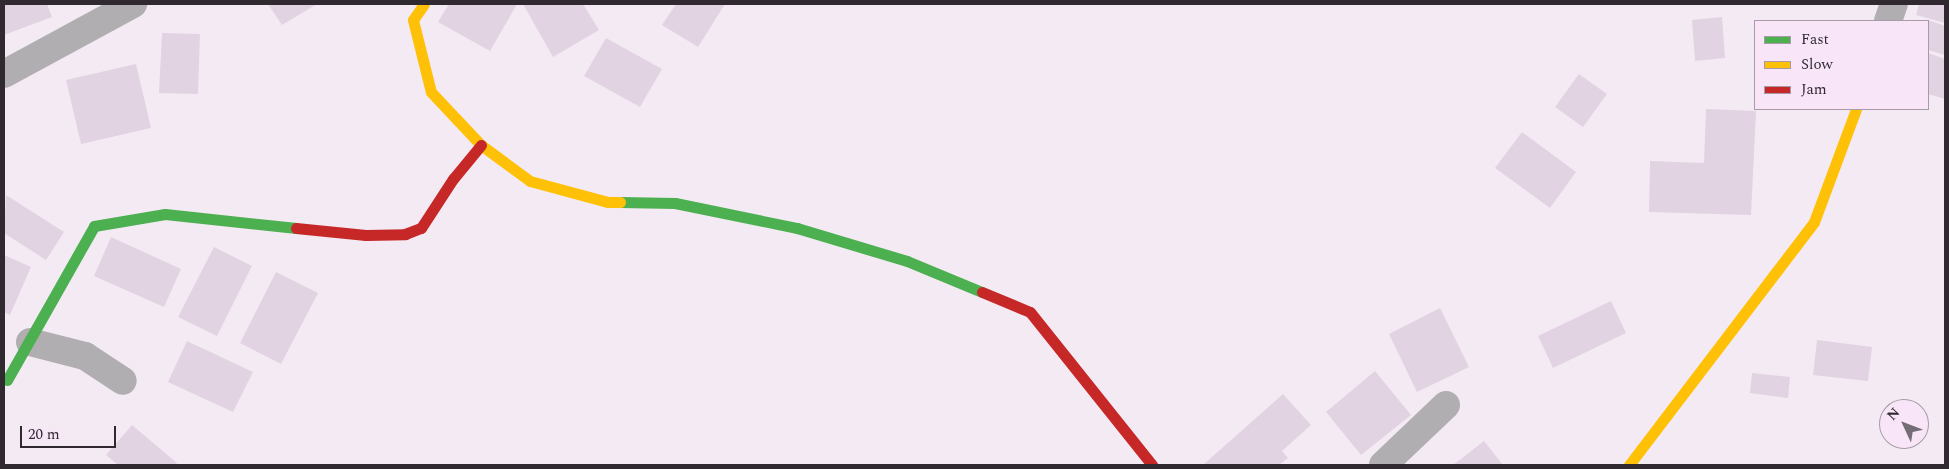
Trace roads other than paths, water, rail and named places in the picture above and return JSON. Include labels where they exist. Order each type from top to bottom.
[{"type":"street","points":[[4,74],[133,4]]},
{"type":"street","points":[[1888,20],[1894,4]]},
{"type":"street","points":[[416,9],[431,92],[481,145],[530,181],[608,202],[675,203],[797,228],[907,261],[1030,312],[1152,465]]},
{"type":"street","points":[[1629,465],[1814,222],[1856,110]]},
{"type":"street","points":[[8,380],[94,226],[165,214],[366,235],[405,234],[421,228],[453,179],[481,145]]},
{"type":"street","points":[[30,342],[86,356],[123,381]]},
{"type":"street","points":[[1383,465],[1446,405]]}]
